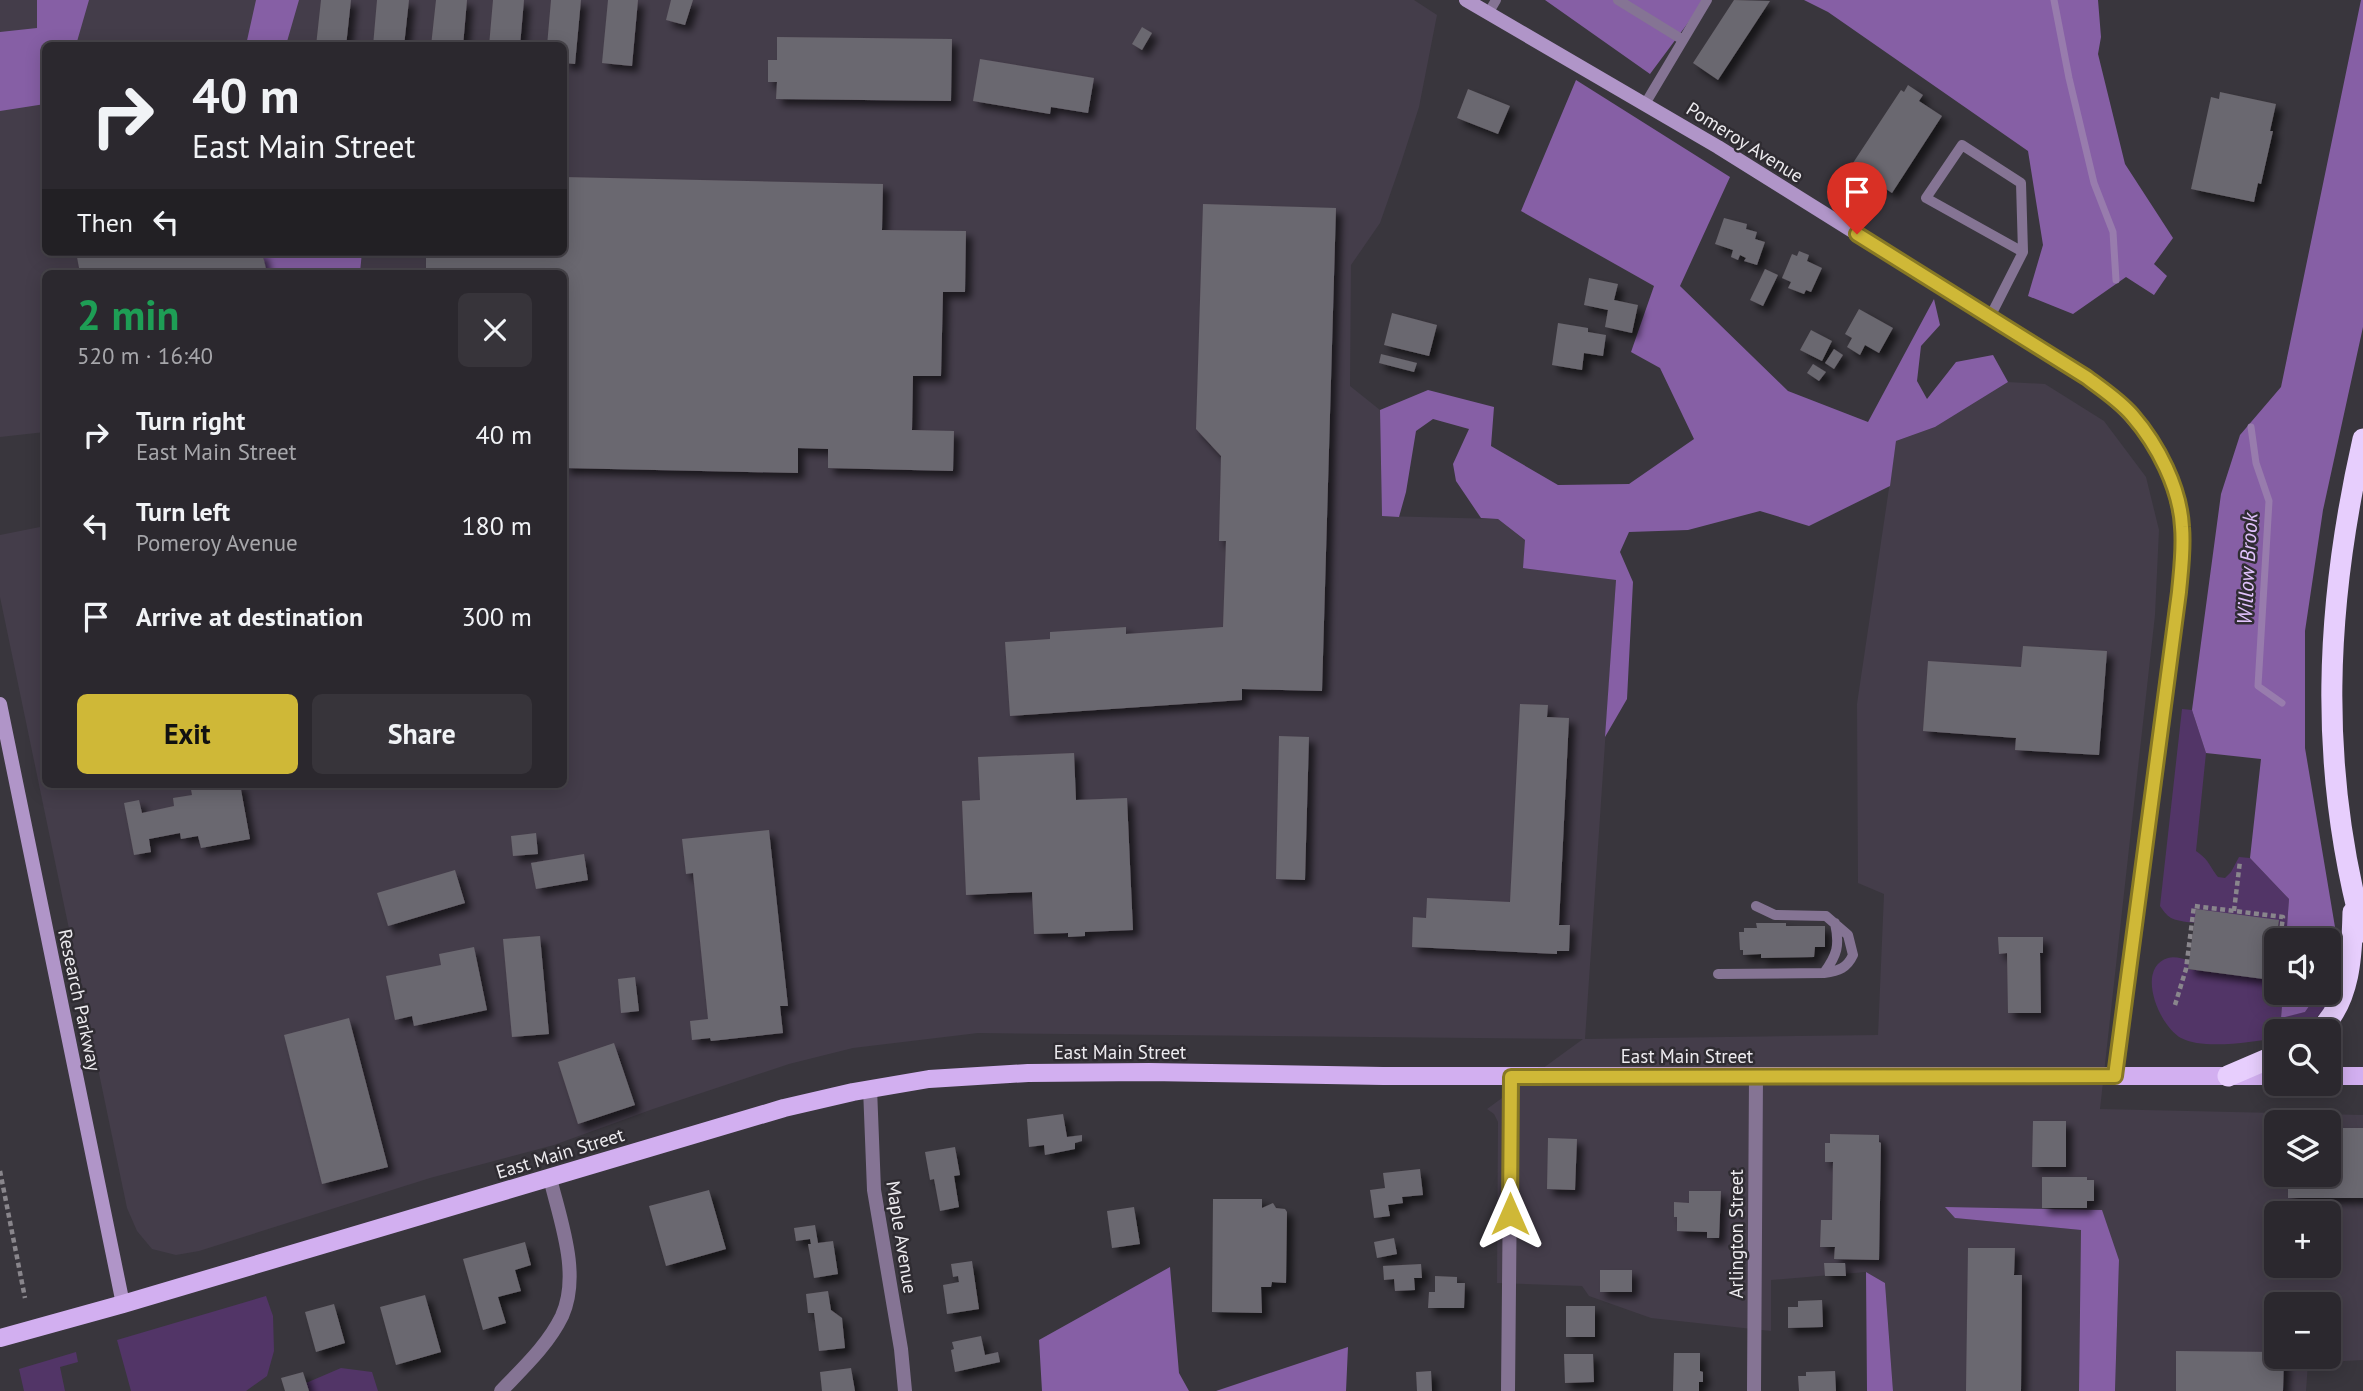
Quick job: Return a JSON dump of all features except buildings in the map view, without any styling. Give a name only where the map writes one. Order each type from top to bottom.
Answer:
[{"type":"highway","points":[[2363,439],[2339,565],[2331,677],[2335,776],[2352,889],[2363,932]]},
{"type":"highway","points":[[2330,1019],[2346,985],[2352,937],[2352,889]]},
{"type":"highway","points":[[2228,1076],[2264,1061]]},
{"type":"main road","name":"Pomeroy Avenue","points":[[1466,0],[1492,6],[1644,104],[1718,147],[2086,377],[2133,416],[2165,467],[2177,495],[2183,552],[2115,1076]]},
{"type":"main road","name":"Research Parkway","points":[[0,704],[123,1304]]},
{"type":"main road","name":"East Main Street","points":[[0,1338],[784,1108],[870,1088],[955,1076],[1073,1072],[1511,1077],[2264,1076]]},
{"type":"main road","points":[[2341,1076],[2363,1076]]},
{"type":"street","points":[[1508,1391],[1511,1077]]},
{"type":"street","name":"Arlington Street","points":[[1754,1391],[1756,1077]]},
{"type":"street","name":"Maple Avenue","points":[[870,1088],[874,1190],[901,1349],[905,1391]]},
{"type":"street","points":[[501,1391],[537,1353],[555,1328],[567,1303],[569,1275],[566,1250],[550,1178]]},
{"type":"lane","points":[[1618,0],[1683,40]]},
{"type":"lane","points":[[1644,104],[1707,0]]},
{"type":"lane","points":[[1990,317],[2023,252],[2021,183],[1962,145],[1926,198],[2023,252]]},
{"type":"lane","points":[[1718,974],[1824,974],[1848,966],[1853,955],[1848,935],[1826,916],[1775,915],[1755,905]]},
{"type":"lane","points":[[1824,974],[1835,959],[1838,946],[1835,923]]},
{"type":"path","points":[[2234,911],[2241,861]]},
{"type":"path","points":[[2175,1005],[2186,969],[2194,905],[2283,917],[2282,928]]},
{"type":"path","points":[[0,1171],[25,1298]]},
{"type":"shaded area","points":[[0,0],[1414,0],[1437,15],[1419,107],[1401,163],[1380,223],[1351,265],[1350,386],[1380,410],[1382,516],[1498,519],[1526,541],[1523,568],[1616,580],[1585,1039],[1878,1035],[1884,894],[1858,883],[1857,704],[1896,441],[1935,427],[2008,382],[2045,384],[2104,421],[2146,477],[2159,530],[2155,615],[2100,1109],[2264,1113],[2264,1187],[2341,1187],[2341,1114],[2363,1115],[2363,1360],[2341,1361],[2341,1292],[2264,1292],[2264,1369],[2308,1369],[2306,1391],[2115,1391],[2119,1261],[2101,1210],[1946,1208],[1956,1218],[2081,1230],[2079,1391],[1893,1391],[1885,1283],[1866,1272],[1771,1280],[1771,1331],[1651,1318],[1589,1296],[1582,1286],[1497,1283],[1498,1122],[1494,1114],[1487,1109],[1583,1039],[978,1033],[853,1048],[789,1064],[554,1145],[430,1178],[199,1251],[176,1255],[152,1249],[137,1231],[127,1208],[0,597],[0,535],[42,527],[42,788],[567,788],[567,270],[360,270],[362,256],[567,256],[567,42],[42,42],[42,256],[263,256],[266,270],[42,270],[42,432],[0,437]]},
{"type":"shaded area","points":[[37,0],[89,0],[77,42],[42,42],[42,104],[0,111],[0,32],[37,28]]},
{"type":"shaded area","points":[[256,0],[299,0],[287,42],[247,42]]},
{"type":"shaded area","points":[[1545,0],[1705,0],[1650,74]]},
{"type":"shaded area","points":[[1804,0],[2098,0],[2101,37],[2098,54],[2125,164],[2173,238],[2154,264],[2167,276],[2154,295],[2126,277],[2073,314],[2028,296],[2043,245],[2028,151],[1828,12]]},
{"type":"shaded area","points":[[2363,0],[2363,327],[2323,510],[2305,631],[2305,748],[2335,928],[2287,928],[2289,899],[2250,858],[2261,759],[2206,753],[2192,710],[2221,494],[2240,435],[2281,387]]},
{"type":"shaded area","points":[[1576,80],[1730,177],[1680,286],[1788,391],[1868,422],[1934,299],[1940,325],[1921,346],[1917,381],[1927,399],[1956,362],[1993,355],[2008,382],[1935,427],[1896,441],[1890,486],[1809,526],[1760,511],[1688,530],[1629,532],[1620,552],[1633,582],[1627,699],[1605,737],[1616,580],[1523,568],[1525,540],[1498,519],[1481,518],[1456,481],[1453,464],[1469,429],[1433,419],[1416,431],[1399,517],[1382,516],[1380,410],[1428,390],[1494,407],[1491,446],[1558,485],[1629,484],[1694,439],[1660,368],[1631,352],[1654,286],[1521,211]]},
{"type":"shaded area","points":[[263,256],[362,256],[360,270],[266,270]]},
{"type":"shaded area","points":[[2182,709],[2192,710],[2206,753],[2196,851],[2218,877],[2225,878],[2239,857],[2250,858],[2289,899],[2287,928],[2278,928],[2279,920],[2224,923],[2181,921],[2171,918],[2160,906]]},
{"type":"shaded area","points":[[2168,958],[2189,960],[2188,969],[2264,979],[2264,1005],[2282,1005],[2281,1017],[2305,1012],[2310,1005],[2328,1005],[2315,1019],[2264,1019],[2264,1040],[2228,1044],[2190,1042],[2173,1032],[2165,1022],[2152,985],[2153,973],[2158,964]]},
{"type":"shaded area","points":[[2282,1005],[2310,1005],[2305,1012],[2281,1018]]},
{"type":"shaded area","points":[[1945,1207],[2102,1210],[2119,1260],[2115,1391],[2079,1391],[2081,1230],[1955,1218]]},
{"type":"shaded area","points":[[1170,1267],[1179,1373],[1189,1391],[1042,1391],[1039,1340]]},
{"type":"shaded area","points":[[1866,1272],[1885,1283],[1893,1391],[1867,1391]]},
{"type":"shaded area","points":[[266,1296],[273,1316],[274,1351],[267,1376],[246,1391],[131,1391],[117,1340]]},
{"type":"shaded area","points":[[1348,1347],[1346,1391],[1216,1391]]},
{"type":"shaded area","points":[[76,1352],[78,1362],[60,1367],[65,1391],[24,1391],[19,1369]]},
{"type":"shaded area","points":[[341,1368],[372,1372],[378,1391],[309,1391],[306,1383]]},
{"type":"waterway","name":"Willow Brook","points":[[2054,0],[2094,183],[2113,232],[2116,280]]},
{"type":"waterway","name":"Willow Brook","points":[[2251,427],[2256,463],[2269,501],[2258,686],[2282,703]]},
{"type":"route","points":[[1510,1214],[1511,1077],[2115,1076],[2179,592],[2183,552],[2177,495],[2151,443],[2133,416],[2112,396],[1857,234]]}]
